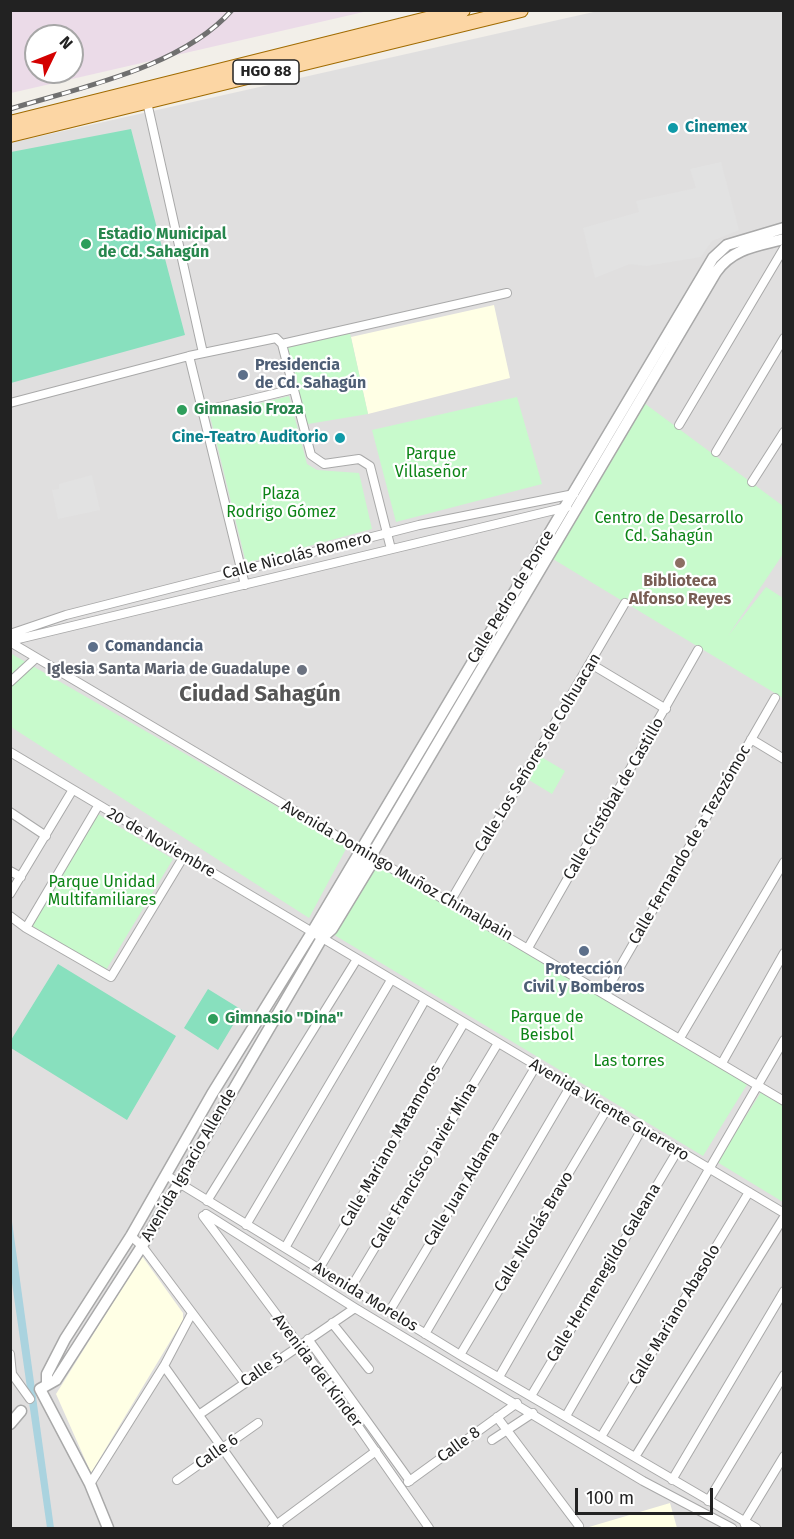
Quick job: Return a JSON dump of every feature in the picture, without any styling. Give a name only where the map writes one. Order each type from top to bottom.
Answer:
[{"type":"main road","name":"HGO 88","points":[[10,135],[120,102],[463,10]]},
{"type":"main road","name":"HGO 88","points":[[10,123],[120,102],[147,102],[201,81],[521,10]]},
{"type":"street","points":[[147,102],[203,353]]},
{"type":"street","points":[[717,262],[727,245],[783,228]]},
{"type":"street","points":[[717,262],[736,251],[783,239]]},
{"type":"street","points":[[679,425],[783,248]]},
{"type":"street","name":"Calle Pedro de Ponce","points":[[317,936],[332,929],[372,863],[371,856],[578,505],[717,262]]},
{"type":"street","name":"Calle Pedro de Ponce","points":[[317,936],[360,850],[563,508],[717,262]]},
{"type":"street","points":[[282,344],[507,293]]},
{"type":"street","points":[[10,403],[189,356],[276,338],[282,344],[310,455],[324,464],[359,459],[367,463],[371,470],[392,549]]},
{"type":"street","points":[[716,452],[783,338]]},
{"type":"street","points":[[189,356],[245,585]]},
{"type":"street","points":[[203,411],[294,389]]},
{"type":"street","points":[[752,482],[783,432]]},
{"type":"street","name":"Calle Nicolás Romero","points":[[10,634],[66,615],[419,525],[586,491]]},
{"type":"street","name":"Calle Nicolás Romero","points":[[10,642],[578,505]]},
{"type":"street","points":[[335,547],[339,562]]},
{"type":"street","name":"Calle Los Señores de Colhuacan","points":[[450,902],[625,603]]},
{"type":"street","points":[[66,615],[69,627]]},
{"type":"street","name":"Avenida Domingo Muñoz Chimalpain","points":[[10,642],[605,993],[783,1101]]},
{"type":"street","name":"Calle Cristóbal de Castillo","points":[[528,948],[666,710],[698,650]]},
{"type":"street","points":[[10,682],[36,658]]},
{"type":"street","points":[[591,664],[666,710]]},
{"type":"street","name":"Calle Fernando de a Tezozómoc","points":[[605,993],[775,698]]},
{"type":"street","points":[[751,739],[783,759]]},
{"type":"street","name":"20 de Noviembre","points":[[10,752],[317,936]]},
{"type":"street","points":[[10,894],[72,791]]},
{"type":"street","points":[[26,928],[98,806]]},
{"type":"street","points":[[10,812],[46,836]]},
{"type":"street","points":[[10,916],[26,928],[111,977],[184,856]]},
{"type":"street","points":[[680,1038],[783,862]]},
{"type":"street","points":[[10,871],[21,877]]},
{"type":"street","name":"Avenida Vicente Guerrero","points":[[317,936],[749,1192],[783,1215]]},
{"type":"street","name":"Avenida Ignacio Allende","points":[[43,1387],[65,1339],[130,1236],[212,1094],[317,936]]},
{"type":"street","name":"Avenida Ignacio Allende","points":[[43,1387],[56,1380],[142,1246],[317,936]]},
{"type":"street","points":[[722,1064],[783,953]]},
{"type":"street","points":[[207,1201],[357,959]]},
{"type":"street","points":[[246,1225],[391,980]]},
{"type":"street","points":[[285,1248],[425,1000]]},
{"type":"street","name":"Calle Mariano Matamoros","points":[[319,1269],[464,1023]]},
{"type":"street","points":[[566,1416],[783,1040]]},
{"type":"street","name":"Calle Francisco Javier Mina","points":[[350,1289],[498,1043]]},
{"type":"street","name":"Calle Juan Aldama","points":[[389,1312],[536,1066]]},
{"type":"street","points":[[425,1334],[570,1087]]},
{"type":"street","name":"Calle Nicolás Bravo","points":[[460,1355],[607,1109]]},
{"type":"street","points":[[499,1377],[642,1129]]},
{"type":"street","name":"Calle Hermenegildo Galeana","points":[[531,1396],[678,1150]]},
{"type":"street","name":"Avenida Morelos","points":[[166,1175],[460,1355],[708,1500],[745,1525],[756,1528]]},
{"type":"street","name":"Calle Mariano Abasolo","points":[[601,1437],[749,1192]]},
{"type":"street","name":"Avenida Morelos","points":[[204,1215],[643,1481],[732,1528]]},
{"type":"street","name":"Avenida del Kinder","points":[[204,1215],[297,1346],[335,1393],[429,1528]]},
{"type":"street","points":[[635,1457],[783,1215]]},
{"type":"street","points":[[130,1236],[142,1246],[244,1382]]},
{"type":"street","points":[[672,1480],[783,1291]]},
{"type":"street","name":"Calle 5","points":[[200,1414],[355,1308]]},
{"type":"street","points":[[90,1484],[164,1366],[192,1313]]},
{"type":"street","points":[[332,1323],[369,1370]]},
{"type":"street","points":[[308,1339],[410,1481]]},
{"type":"street","points":[[10,1353],[12,1374],[30,1399]]},
{"type":"street","points":[[164,1366],[224,1447],[276,1527],[376,1451]]},
{"type":"street","points":[[708,1500],[783,1375]]},
{"type":"street","points":[[10,1424],[43,1387],[90,1484],[108,1528]]},
{"type":"street","name":"Calle 8","points":[[401,1487],[516,1403]]},
{"type":"street","points":[[492,1440],[508,1432],[533,1413]]},
{"type":"street","points":[[497,1417],[579,1526]]},
{"type":"street","name":"Calle 6","points":[[177,1480],[258,1423]]},
{"type":"street","points":[[745,1525],[783,1456]]},
{"type":"shaded area","points":[[11,10],[368,10],[84,76],[84,24],[24,24],[24,84],[50,84],[11,93]]},
{"type":"shaded area","points":[[598,11],[783,11],[783,1528],[11,1528],[10,143]]},
{"type":"shaded area","points":[[721,162],[739,230],[712,241],[701,257],[646,266],[630,264],[595,278],[583,228],[639,212],[636,201],[696,188],[690,169]]},
{"type":"shaded area","points":[[494,305],[510,378],[368,414],[351,337]]},
{"type":"shaded area","points":[[92,475],[100,510],[58,519],[52,490],[59,489],[59,484]]},
{"type":"shaded area","points":[[142,1256],[183,1313],[183,1320],[91,1473],[56,1394]]},
{"type":"shaded area","points":[[670,1503],[677,1528],[589,1527]]},
{"type":"green space","name":"Estadio Municipal de Cd. Sahagún","points":[[131,129],[185,335],[11,383],[11,152]]},
{"type":"green space","points":[[349,329],[368,414],[302,425],[282,344]]},
{"type":"green space","name":"Plaza Rodrigo Gómez","points":[[289,396],[307,464],[317,470],[359,473],[372,529],[246,563],[210,416]]},
{"type":"green space","name":"Parque Villaseñor","points":[[517,397],[542,484],[396,522],[372,430]]},
{"type":"green space","name":"Centro de Desarrollo Cd. Sahagún","points":[[640,400],[783,506],[783,554],[728,636],[766,587],[783,598],[783,698],[548,556]]},
{"type":"green space","points":[[10,653],[347,847],[309,918],[11,727]]},
{"type":"green space","points":[[538,755],[565,771],[552,794],[524,777]]},
{"type":"green space","name":"Parque Unidad Multifamiliares","points":[[98,814],[173,859],[106,970],[31,925]]},
{"type":"green space","name":"Las torres","points":[[376,860],[748,1083],[703,1156],[331,933]]},
{"type":"green space","points":[[58,964],[176,1036],[127,1120],[11,1048],[11,1040]]},
{"type":"green space","name":"Gimnasio \"Dina\"","points":[[208,989],[242,1010],[218,1050],[184,1028]]},
{"type":"green space","points":[[763,1089],[783,1102],[783,1202],[717,1162]]},
{"type":"water","points":[[10,1207],[54,1528],[47,1528],[11,1276]]},
{"type":"railway","points":[[10,109],[99,83],[159,61],[211,30],[232,10]]},
{"type":"place","name":"Cinemex","points":[[673,128]]},
{"type":"place","name":"Estadio Municipal de Cd. Sahagún","points":[[86,244]]},
{"type":"place","name":"Presidencia de Cd. Sahagún","points":[[243,375]]},
{"type":"place","name":"Gimnasio Froza","points":[[182,410]]},
{"type":"place","name":"Cine-Teatro Auditorio","points":[[340,438]]},
{"type":"place","name":"Biblioteca Alfonso Reyes","points":[[680,563]]},
{"type":"place","name":"Comandancia","points":[[93,647]]},
{"type":"place","name":"Iglesia Santa Maria de Guadalupe","points":[[302,670]]},
{"type":"place","name":"Protección Civil y Bomberos","points":[[584,951]]},
{"type":"place","name":"Gimnasio \"Dina\"","points":[[213,1019]]},
{"type":"district","name":"Ciudad Sahagún","points":[[260,695]]},
{"type":"park label","name":"Parque de Beisbol","points":[[547,1027]]}]
